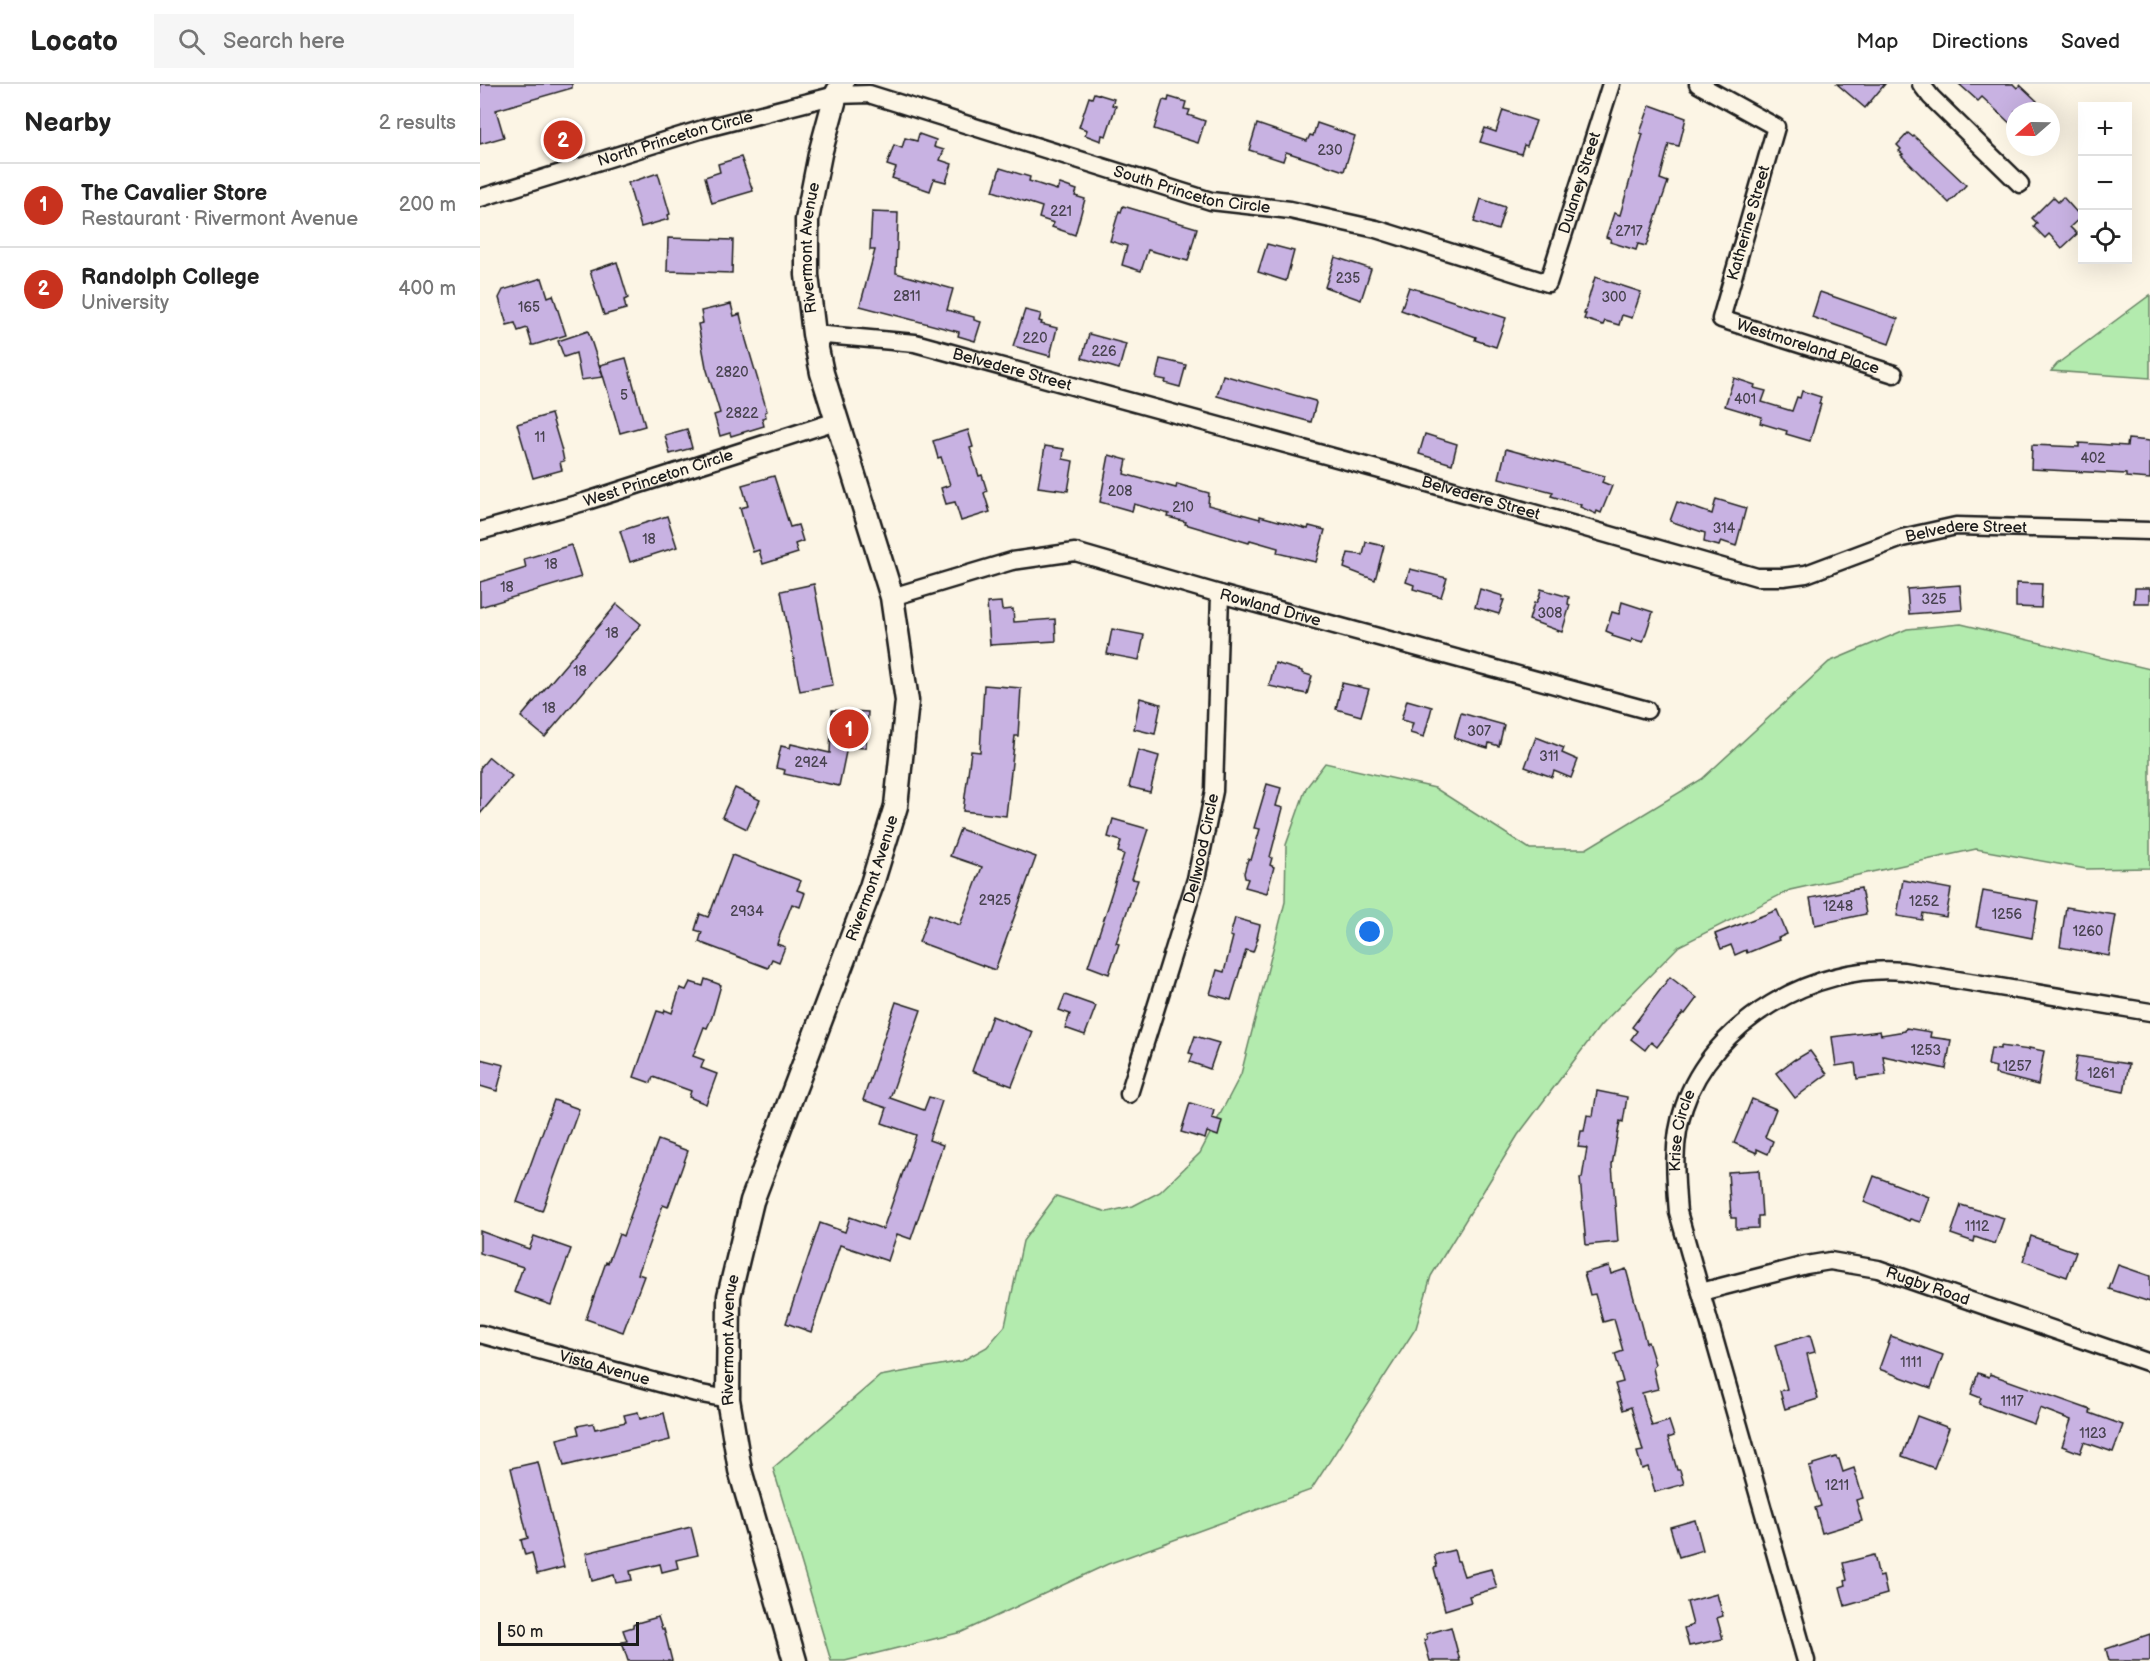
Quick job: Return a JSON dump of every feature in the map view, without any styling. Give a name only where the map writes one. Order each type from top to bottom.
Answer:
[{"type":"main road","name":"Rivermont Avenue","points":[[795,1661],[740,1470],[728,1399],[729,1296],[752,1201],[871,887],[896,806],[907,701],[892,597],[822,373],[814,334],[807,275],[807,220],[820,154],[839,90]]},
{"type":"street","name":"Dulaney Street","points":[[1548,283],[1611,84]]},
{"type":"street","name":"Katherine Street","points":[[1698,84],[1776,127],[1721,319]]},
{"type":"street","points":[[1921,84],[1931,97],[2020,184]]},
{"type":"street","name":"South Princeton Circle","points":[[839,90],[869,94],[1211,201],[1290,210],[1376,230],[1548,283]]},
{"type":"street","name":"North Princeton Circle","points":[[480,198],[703,129],[839,90]]},
{"type":"street","name":"Westmoreland Place","points":[[1721,319],[1894,374]]},
{"type":"street","name":"Belvedere Street","points":[[814,334],[915,343],[1428,483],[1757,577],[1806,574],[1902,538],[1956,526],[2150,531]]},
{"type":"street","name":"West Princeton Circle","points":[[480,531],[584,502],[836,421]]},
{"type":"street","name":"Rowland Drive","points":[[892,597],[1012,561],[1075,552],[1220,594],[1647,710]]},
{"type":"street","name":"Dellwood Circle","points":[[1129,1094],[1196,879],[1214,791],[1220,594]]},
{"type":"street","name":"Krise Circle","points":[[1806,1661],[1678,1212],[1674,1158],[1684,1108],[1698,1074],[1715,1050],[1742,1023],[1788,995],[1805,987],[1844,976],[1887,969],[2150,1012]]},
{"type":"street","name":"Rugby Road","points":[[1701,1292],[1806,1265],[1830,1261],[1844,1262],[1878,1269],[2150,1363]]},
{"type":"street","name":"Vista Avenue","points":[[480,1334],[696,1393],[728,1399]]},
{"type":"green space","points":[[2150,295],[2150,378],[2051,371],[2057,364]]},
{"type":"green space","points":[[1961,624],[2150,669],[2150,868],[2086,869],[1976,849],[1790,890],[1679,946],[1600,1026],[1518,1135],[1431,1276],[1416,1328],[1311,1490],[1108,1564],[962,1632],[845,1661],[831,1661],[773,1468],[880,1376],[962,1361],[987,1347],[1005,1326],[1023,1241],[1056,1196],[1107,1212],[1133,1206],[1160,1192],[1200,1153],[1241,1074],[1285,902],[1286,845],[1306,788],[1325,763],[1435,788],[1530,849],[1586,849],[1702,779],[1829,662],[1907,629]]},
{"type":"building","points":[[480,84],[572,84],[572,88],[496,110],[504,137],[480,144]]},
{"type":"building","points":[[1837,84],[1885,84],[1865,108]]},
{"type":"building","points":[[1959,84],[2013,84],[2017,88],[2020,85],[2037,101],[2006,102],[2006,120],[1982,97],[1978,101]]},
{"type":"building","points":[[1094,93],[1114,99],[1112,105],[1116,106],[1106,136],[1102,135],[1101,141],[1085,135],[1087,130],[1079,127],[1089,97],[1092,98]]},
{"type":"building","points":[[1169,97],[1186,102],[1184,109],[1190,110],[1188,115],[1205,121],[1198,143],[1154,129],[1163,100],[1168,101]]},
{"type":"building","points":[[1650,105],[1686,118],[1679,146],[1669,144],[1660,179],[1668,182],[1646,246],[1638,244],[1636,250],[1610,242],[1611,239],[1606,237],[1614,213],[1620,215],[1643,134],[1640,133]]},
{"type":"building","points":[[1503,110],[1536,121],[1527,146],[1524,145],[1521,154],[1480,142],[1485,128],[1496,132]]},
{"type":"building","points":[[1317,123],[1355,136],[1344,171],[1286,152],[1283,161],[1249,150],[1257,124],[1307,141],[1310,135],[1313,136]]},
{"type":"building","points":[[1908,133],[1966,185],[1949,203],[1901,155],[1903,154],[1899,151],[1901,149],[1897,145]]},
{"type":"building","points":[[919,134],[936,140],[934,147],[944,150],[940,160],[952,164],[946,182],[934,179],[930,191],[892,178],[896,168],[887,165],[894,145],[902,148],[905,138],[917,141]]},
{"type":"building","points":[[741,157],[753,191],[712,203],[705,177],[720,172],[718,164]]},
{"type":"building","points":[[1000,168],[1030,177],[1029,181],[1057,190],[1060,184],[1077,190],[1075,196],[1085,199],[1075,235],[1052,227],[1054,223],[1039,218],[1042,207],[993,191]]},
{"type":"building","points":[[658,173],[670,214],[669,219],[641,227],[628,183]]},
{"type":"building","points":[[2053,197],[2058,202],[2063,197],[2078,214],[2078,220],[2070,227],[2077,234],[2062,248],[2049,234],[2045,238],[2034,227],[2037,223],[2032,218]]},
{"type":"building","points":[[1481,199],[1505,207],[1498,230],[1474,222]]},
{"type":"building","points":[[1123,206],[1197,228],[1188,261],[1148,250],[1141,271],[1122,265],[1127,246],[1110,241],[1119,211],[1121,212]]},
{"type":"building","points":[[872,212],[898,213],[896,273],[953,289],[947,310],[974,317],[974,320],[981,322],[975,341],[958,336],[959,332],[860,306],[875,250],[870,250]]},
{"type":"building","points":[[668,238],[733,240],[732,273],[667,271]]},
{"type":"building","points":[[1267,244],[1294,251],[1286,281],[1258,272]]},
{"type":"building","points":[[1335,257],[1371,269],[1361,300],[1325,287]]},
{"type":"building","points":[[617,262],[628,298],[624,300],[626,309],[604,315],[590,271]]},
{"type":"building","points":[[1595,277],[1641,292],[1632,318],[1622,315],[1619,325],[1605,321],[1603,325],[1584,319]]},
{"type":"building","points":[[542,278],[548,297],[553,295],[566,335],[532,345],[527,328],[518,331],[515,323],[507,325],[499,298],[503,290]]},
{"type":"building","points":[[1409,287],[1506,318],[1496,347],[1475,340],[1476,337],[1401,310]]},
{"type":"building","points":[[1820,292],[1898,319],[1889,344],[1812,317]]},
{"type":"building","points":[[731,304],[734,316],[740,314],[767,411],[765,412],[766,417],[762,418],[764,426],[731,436],[730,433],[720,436],[714,415],[720,413],[706,367],[698,324],[703,323],[701,311]]},
{"type":"building","points":[[1025,310],[1041,314],[1039,321],[1042,322],[1041,324],[1057,328],[1050,356],[1013,346]]},
{"type":"building","points":[[588,331],[603,377],[581,380],[576,353],[564,357],[558,341]]},
{"type":"building","points":[[1089,334],[1126,344],[1119,369],[1082,358]]},
{"type":"building","points":[[626,358],[645,426],[620,433],[600,365]]},
{"type":"building","points":[[1160,359],[1186,365],[1180,387],[1156,378]]},
{"type":"building","points":[[1223,375],[1315,401],[1311,422],[1217,396]]},
{"type":"building","points":[[1734,378],[1766,391],[1762,402],[1792,411],[1802,391],[1821,397],[1810,441],[1760,423],[1762,417],[1725,406]]},
{"type":"building","points":[[551,414],[564,461],[560,462],[562,470],[533,478],[517,424]]},
{"type":"building","points":[[687,429],[692,448],[670,454],[665,435]]},
{"type":"building","points":[[968,430],[973,447],[970,448],[979,476],[982,475],[987,491],[984,493],[990,512],[961,521],[955,502],[946,504],[941,488],[950,485],[933,441]]},
{"type":"building","points":[[1425,434],[1457,444],[1452,464],[1419,454]]},
{"type":"building","points":[[2128,439],[2150,441],[2150,479],[2126,477],[2126,474],[2031,469],[2032,445],[2079,447],[2079,443],[2127,446]]},
{"type":"building","points":[[1045,446],[1064,449],[1063,459],[1073,461],[1068,491],[1038,487]]},
{"type":"building","points":[[1506,449],[1605,476],[1602,482],[1612,486],[1601,513],[1597,511],[1596,514],[1580,507],[1581,505],[1551,496],[1553,492],[1499,478]]},
{"type":"building","points":[[1109,455],[1127,460],[1124,474],[1176,488],[1177,484],[1209,493],[1208,505],[1260,519],[1260,516],[1308,529],[1309,526],[1325,530],[1316,562],[1277,553],[1278,548],[1250,540],[1249,543],[1185,524],[1186,522],[1168,517],[1169,514],[1134,504],[1132,511],[1100,502]]},
{"type":"building","points":[[774,476],[790,527],[798,525],[803,541],[795,544],[798,553],[763,564],[759,550],[753,552],[740,508],[748,506],[742,485]]},
{"type":"building","points":[[1716,499],[1746,508],[1736,546],[1721,541],[1719,546],[1704,542],[1705,533],[1670,521],[1677,502],[1712,514]]},
{"type":"building","points":[[667,516],[677,547],[630,562],[620,531]]},
{"type":"building","points":[[1366,542],[1384,546],[1375,580],[1344,568],[1348,553],[1363,555]]},
{"type":"building","points":[[571,545],[581,577],[480,607],[480,582],[526,568],[524,559]]},
{"type":"building","points":[[1410,569],[1447,578],[1441,597],[1413,589],[1414,585],[1406,582]]},
{"type":"building","points":[[2016,583],[2042,584],[2041,608],[2016,607]]},
{"type":"building","points":[[814,584],[833,685],[800,691],[781,591]]},
{"type":"building","points":[[1960,585],[1962,610],[1909,614],[1907,589]]},
{"type":"building","points":[[2135,588],[2150,588],[2150,603],[2134,603]]},
{"type":"building","points":[[1480,589],[1503,596],[1502,600],[1504,600],[1499,614],[1475,607]]},
{"type":"building","points":[[1541,589],[1569,597],[1568,604],[1570,605],[1562,632],[1529,620]]},
{"type":"building","points":[[1001,602],[1002,610],[1013,609],[1014,622],[1055,619],[1056,641],[990,645],[987,603]]},
{"type":"building","points":[[1622,602],[1653,612],[1643,642],[1632,639],[1631,642],[1612,636],[1613,634],[1606,631],[1612,612],[1619,614]]},
{"type":"building","points":[[617,604],[641,624],[545,737],[521,717]]},
{"type":"building","points":[[1112,629],[1144,635],[1139,660],[1107,654]]},
{"type":"building","points":[[1275,663],[1312,676],[1307,694],[1269,686]]},
{"type":"building","points":[[1342,683],[1369,689],[1361,716],[1336,709]]},
{"type":"building","points":[[984,685],[1021,688],[1018,736],[1015,736],[1006,816],[963,811],[971,751],[980,752]]},
{"type":"building","points":[[1140,698],[1161,704],[1155,734],[1134,729]]},
{"type":"building","points":[[1407,700],[1432,707],[1424,737],[1410,733],[1413,723],[1401,720]]},
{"type":"building","points":[[832,710],[868,712],[866,748],[847,747],[839,786],[784,774],[785,770],[776,768],[781,746],[790,748],[791,744],[830,753]]},
{"type":"building","points":[[1461,713],[1504,725],[1499,746],[1489,743],[1488,748],[1454,738]]},
{"type":"building","points":[[1536,737],[1564,748],[1562,753],[1578,760],[1571,778],[1554,771],[1552,777],[1525,767]]},
{"type":"building","points":[[1138,750],[1159,756],[1150,792],[1129,787]]},
{"type":"building","points":[[489,757],[512,776],[480,814],[480,768]]},
{"type":"building","points":[[1267,784],[1281,788],[1276,806],[1283,808],[1270,857],[1272,858],[1270,865],[1274,867],[1267,893],[1245,887],[1248,879],[1245,878],[1244,873],[1248,859],[1251,860],[1260,829],[1254,828]]},
{"type":"building","points":[[735,788],[760,800],[747,829],[722,817]]},
{"type":"building","points":[[1113,819],[1148,829],[1132,879],[1138,880],[1116,943],[1119,944],[1109,974],[1088,966],[1124,854],[1118,852],[1121,841],[1108,837]]},
{"type":"building","points":[[960,829],[1036,857],[995,970],[919,942],[929,914],[960,925],[982,867],[950,856]]},
{"type":"building","points":[[732,855],[801,881],[797,890],[805,893],[800,907],[792,904],[780,935],[777,944],[785,947],[779,962],[772,959],[768,968],[699,942],[702,932],[695,930],[700,914],[708,917]]},
{"type":"building","points":[[1903,880],[1951,889],[1946,917],[1923,913],[1922,920],[1897,916]]},
{"type":"building","points":[[1861,888],[1866,914],[1815,925],[1810,898]]},
{"type":"building","points":[[1983,891],[2038,901],[2032,938],[1976,927]]},
{"type":"building","points":[[2066,907],[2116,915],[2109,956],[2060,947]]},
{"type":"building","points":[[1777,910],[1787,934],[1778,938],[1779,940],[1747,953],[1746,950],[1735,955],[1731,945],[1721,949],[1715,934]]},
{"type":"building","points":[[1235,918],[1260,925],[1253,952],[1246,950],[1231,1000],[1210,994],[1217,970],[1224,972],[1233,937],[1230,936]]},
{"type":"building","points":[[1670,977],[1697,998],[1657,1047],[1651,1042],[1645,1050],[1631,1039],[1637,1031],[1632,1027]]},
{"type":"building","points":[[705,979],[721,985],[712,1017],[707,1028],[704,1027],[693,1056],[704,1060],[701,1068],[717,1074],[706,1104],[689,1097],[691,1091],[653,1077],[651,1083],[634,1077],[657,1011],[664,1013],[665,1010],[672,1013],[680,988],[686,990],[690,982],[703,986]]},
{"type":"building","points":[[1065,995],[1096,1006],[1085,1035],[1065,1028],[1070,1014],[1059,1010]]},
{"type":"building","points":[[896,1002],[921,1010],[890,1098],[924,1110],[929,1097],[942,1101],[929,1140],[943,1145],[911,1239],[897,1234],[888,1261],[840,1245],[811,1332],[786,1323],[820,1223],[845,1232],[850,1217],[883,1229],[916,1135],[882,1123],[887,1108],[863,1100]]},
{"type":"building","points":[[992,1016],[1033,1032],[1012,1086],[972,1071]]},
{"type":"building","points":[[1906,1028],[1931,1032],[1930,1037],[1951,1040],[1946,1069],[1883,1056],[1886,1075],[1857,1079],[1855,1063],[1836,1066],[1832,1037],[1880,1031],[1881,1035],[1905,1031]]},
{"type":"building","points":[[1195,1036],[1219,1043],[1210,1069],[1190,1062],[1193,1054],[1189,1053]]},
{"type":"building","points":[[2000,1046],[2044,1051],[2038,1085],[1995,1074],[1996,1067],[1988,1065],[1991,1048],[2000,1049]]},
{"type":"building","points":[[1810,1051],[1827,1074],[1795,1098],[1776,1073]]},
{"type":"building","points":[[2077,1056],[2129,1064],[2124,1092],[2073,1082]]},
{"type":"building","points":[[480,1059],[504,1065],[497,1091],[480,1086]]},
{"type":"building","points":[[1597,1091],[1627,1097],[1612,1165],[1618,1242],[1586,1245],[1580,1178],[1582,1178],[1587,1148],[1578,1147],[1587,1115],[1593,1116]]},
{"type":"building","points":[[1752,1099],[1776,1109],[1765,1137],[1773,1141],[1768,1154],[1757,1149],[1757,1153],[1734,1143]]},
{"type":"building","points":[[554,1100],[579,1109],[542,1211],[517,1202]]},
{"type":"building","points":[[1190,1103],[1214,1110],[1212,1118],[1222,1121],[1218,1136],[1207,1132],[1205,1139],[1181,1132]]},
{"type":"building","points":[[658,1140],[688,1151],[668,1207],[663,1205],[638,1274],[644,1276],[623,1332],[586,1319],[606,1262],[608,1263],[619,1234],[623,1236]]},
{"type":"building","points":[[1759,1170],[1762,1216],[1758,1216],[1758,1228],[1736,1229],[1736,1218],[1731,1218],[1728,1172]]},
{"type":"building","points":[[1874,1176],[1929,1197],[1920,1222],[1910,1219],[1909,1221],[1864,1202]]},
{"type":"building","points":[[1961,1205],[2004,1218],[1995,1244],[1975,1237],[1974,1242],[1951,1234]]},
{"type":"building","points":[[480,1231],[529,1249],[534,1236],[571,1249],[551,1305],[514,1292],[523,1267],[480,1253]]},
{"type":"building","points":[[2031,1236],[2076,1252],[2067,1277],[2023,1261]]},
{"type":"building","points":[[2118,1265],[2150,1276],[2150,1302],[2109,1289]]},
{"type":"building","points":[[1609,1266],[1611,1274],[1626,1269],[1646,1343],[1648,1342],[1655,1364],[1653,1368],[1658,1389],[1642,1393],[1652,1426],[1669,1421],[1674,1436],[1668,1438],[1677,1470],[1680,1470],[1684,1484],[1655,1492],[1648,1467],[1642,1469],[1637,1452],[1643,1451],[1631,1407],[1623,1410],[1615,1384],[1623,1382],[1615,1354],[1623,1351],[1614,1319],[1603,1322],[1595,1294],[1590,1295],[1584,1273]]},
{"type":"building","points":[[1810,1335],[1815,1352],[1807,1354],[1818,1399],[1785,1409],[1780,1391],[1787,1389],[1775,1345]]},
{"type":"building","points":[[1891,1336],[1943,1355],[1931,1388],[1879,1369]]},
{"type":"building","points":[[1978,1373],[1989,1377],[1990,1374],[2091,1410],[2090,1413],[2123,1425],[2113,1452],[2084,1442],[2080,1453],[2062,1446],[2071,1420],[2040,1408],[2034,1424],[1979,1404],[1981,1398],[1971,1394]]},
{"type":"building","points":[[638,1412],[640,1419],[664,1413],[670,1440],[564,1466],[557,1439],[579,1434],[577,1426],[593,1423],[595,1429],[626,1422],[624,1415]]},
{"type":"building","points":[[1917,1416],[1949,1428],[1934,1468],[1902,1456]]},
{"type":"building","points":[[1836,1457],[1839,1459],[1843,1472],[1854,1468],[1863,1498],[1856,1500],[1862,1521],[1822,1533],[1815,1508],[1821,1506],[1809,1467]]},
{"type":"building","points":[[538,1462],[564,1567],[537,1574],[532,1553],[525,1555],[521,1540],[528,1538],[511,1468]]},
{"type":"building","points":[[1695,1520],[1703,1550],[1679,1557],[1670,1527]]},
{"type":"building","points":[[691,1527],[698,1555],[676,1560],[678,1568],[662,1572],[660,1564],[630,1571],[632,1580],[616,1583],[614,1575],[592,1581],[586,1553]]},
{"type":"building","points":[[1454,1550],[1464,1576],[1491,1569],[1497,1588],[1469,1596],[1471,1602],[1445,1610],[1434,1568],[1437,1567],[1434,1555]]},
{"type":"building","points":[[1874,1555],[1879,1577],[1883,1576],[1887,1594],[1845,1606],[1840,1587],[1846,1585],[1847,1580],[1843,1563]]},
{"type":"building","points":[[1717,1594],[1723,1616],[1717,1618],[1723,1639],[1689,1646],[1684,1628],[1693,1625],[1687,1602]]},
{"type":"building","points":[[658,1617],[664,1629],[672,1661],[628,1661],[622,1642],[627,1641],[623,1630]]},
{"type":"building","points":[[1451,1627],[1460,1661],[1430,1661],[1424,1640],[1427,1639],[1426,1634]]},
{"type":"building","points":[[2150,1634],[2150,1661],[2109,1661],[2106,1649]]},
{"type":"place","name":"Randolph College","points":[[563,140]]},
{"type":"place","name":"The Cavalier Store","points":[[849,729]]}]
